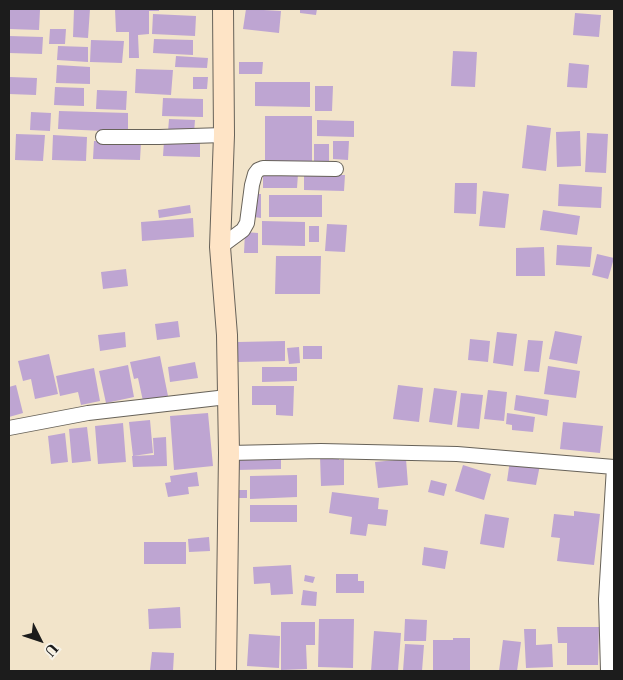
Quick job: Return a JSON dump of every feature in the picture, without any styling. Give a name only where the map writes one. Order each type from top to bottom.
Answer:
[{"type":"street","points":[[223,9],[224,135],[220,247],[227,335],[229,453],[226,671]]},
{"type":"street","points":[[103,137],[224,135]]},
{"type":"street","points":[[220,247],[243,230],[247,223],[252,185],[258,170],[263,168],[336,169]]},
{"type":"street","points":[[9,428],[88,413],[227,397]]},
{"type":"street","points":[[229,453],[321,451],[457,454],[614,467],[606,599],[608,671]]},
{"type":"building","points":[[9,9],[40,10],[39,30],[9,29]]},
{"type":"building","points":[[74,9],[90,9],[88,38],[73,37]]},
{"type":"building","points":[[115,9],[159,9],[159,11],[149,11],[149,34],[138,35],[139,58],[129,58],[129,32],[116,32]]},
{"type":"building","points":[[246,9],[281,11],[279,33],[243,29]]},
{"type":"building","points":[[300,9],[317,9],[316,15],[300,13]]},
{"type":"building","points":[[575,13],[601,15],[599,37],[573,35]]},
{"type":"building","points":[[153,14],[196,16],[195,36],[152,34]]},
{"type":"building","points":[[50,29],[66,29],[65,44],[49,44]]},
{"type":"building","points":[[9,36],[43,37],[42,54],[9,53]]},
{"type":"building","points":[[154,39],[193,40],[193,55],[153,53]]},
{"type":"building","points":[[91,40],[124,41],[122,63],[90,62]]},
{"type":"building","points":[[58,46],[88,47],[88,62],[57,60]]},
{"type":"building","points":[[453,51],[477,52],[475,87],[451,86]]},
{"type":"building","points":[[176,56],[208,58],[207,68],[175,67]]},
{"type":"building","points":[[239,62],[263,62],[262,74],[239,74]]},
{"type":"building","points":[[569,63],[589,65],[587,88],[567,87]]},
{"type":"building","points":[[57,65],[90,67],[90,84],[56,83]]},
{"type":"building","points":[[136,69],[173,70],[171,95],[135,93]]},
{"type":"building","points":[[9,77],[37,78],[36,95],[9,94]]},
{"type":"building","points":[[193,77],[208,77],[207,89],[193,89]]},
{"type":"building","points":[[255,82],[310,82],[310,107],[255,106]]},
{"type":"building","points":[[315,86],[333,86],[332,111],[315,111]]},
{"type":"building","points":[[55,87],[84,88],[84,106],[54,105]]},
{"type":"building","points":[[97,90],[127,91],[126,110],[96,109]]},
{"type":"building","points":[[163,98],[203,99],[203,117],[162,116]]},
{"type":"building","points":[[59,111],[128,113],[128,132],[58,129]]},
{"type":"building","points":[[31,112],[51,113],[50,131],[30,130]]},
{"type":"building","points":[[265,116],[312,116],[312,163],[265,162]]},
{"type":"building","points":[[169,119],[195,120],[194,133],[168,132]]},
{"type":"building","points":[[317,120],[354,121],[354,137],[317,136]]},
{"type":"building","points":[[527,125],[551,128],[546,171],[522,168]]},
{"type":"building","points":[[580,131],[581,166],[557,167],[556,132]]},
{"type":"building","points":[[587,133],[608,134],[606,173],[585,172]]},
{"type":"building","points":[[16,134],[45,135],[43,161],[15,160]]},
{"type":"building","points":[[53,135],[87,137],[86,161],[52,160]]},
{"type":"building","points":[[94,141],[141,142],[140,160],[93,159]]},
{"type":"building","points":[[164,141],[200,142],[200,157],[163,156]]},
{"type":"building","points":[[333,141],[349,141],[348,160],[333,159]]},
{"type":"building","points":[[314,144],[329,144],[329,161],[314,161]]},
{"type":"building","points":[[263,174],[298,174],[297,188],[263,188]]},
{"type":"building","points":[[304,175],[345,175],[344,191],[304,190]]},
{"type":"building","points":[[455,183],[477,183],[476,214],[454,213]]},
{"type":"building","points":[[559,184],[602,187],[601,208],[558,206]]},
{"type":"building","points":[[483,191],[509,194],[505,228],[479,226]]},
{"type":"building","points":[[254,194],[261,194],[261,218],[254,217]]},
{"type":"building","points":[[269,195],[322,195],[322,217],[269,217]]},
{"type":"building","points":[[190,205],[191,213],[159,218],[158,210]]},
{"type":"building","points":[[543,210],[580,216],[577,235],[540,230]]},
{"type":"building","points":[[193,218],[194,237],[142,241],[141,222]]},
{"type":"building","points":[[262,221],[305,222],[305,246],[262,245]]},
{"type":"building","points":[[327,224],[347,225],[345,252],[325,251]]},
{"type":"building","points":[[309,226],[319,226],[319,242],[309,242]]},
{"type":"building","points":[[245,232],[258,233],[258,253],[244,253]]},
{"type":"building","points":[[557,245],[592,247],[590,267],[556,265]]},
{"type":"building","points":[[544,247],[545,276],[516,276],[516,248]]},
{"type":"building","points":[[597,254],[614,258],[608,279],[592,275]]},
{"type":"building","points":[[276,256],[321,256],[320,294],[275,294]]},
{"type":"building","points":[[126,269],[128,286],[103,289],[101,272]]},
{"type":"building","points":[[178,321],[180,337],[157,340],[155,324]]},
{"type":"building","points":[[555,331],[582,336],[577,364],[549,359]]},
{"type":"building","points":[[125,332],[126,347],[100,351],[98,335]]},
{"type":"building","points":[[497,332],[517,334],[513,366],[493,363]]},
{"type":"building","points":[[470,339],[490,341],[488,362],[468,360]]},
{"type":"building","points":[[528,340],[543,341],[539,372],[524,371]]},
{"type":"building","points":[[285,341],[285,361],[238,362],[238,342]]},
{"type":"building","points":[[303,346],[322,346],[322,359],[303,359]]},
{"type":"building","points":[[299,347],[300,363],[289,364],[287,348]]},
{"type":"building","points":[[49,354],[58,394],[35,399],[31,379],[23,381],[18,361]]},
{"type":"building","points":[[160,356],[168,396],[143,401],[138,378],[134,379],[130,362]]},
{"type":"building","points":[[195,362],[198,378],[170,382],[168,367]]},
{"type":"building","points":[[128,365],[134,397],[106,403],[99,371]]},
{"type":"building","points":[[548,366],[580,371],[576,398],[544,394]]},
{"type":"building","points":[[262,367],[297,367],[297,381],[262,382]]},
{"type":"building","points":[[94,368],[100,401],[81,405],[78,392],[60,396],[56,376]]},
{"type":"building","points":[[16,385],[23,413],[9,417],[9,387]]},
{"type":"building","points":[[398,385],[423,388],[419,422],[393,419]]},
{"type":"building","points":[[252,386],[294,386],[293,416],[276,415],[276,405],[252,405]]},
{"type":"building","points":[[434,388],[457,391],[452,425],[429,422]]},
{"type":"building","points":[[488,390],[507,392],[504,421],[484,419]]},
{"type":"building","points":[[461,393],[483,395],[479,429],[457,427]]},
{"type":"building","points":[[516,395],[549,400],[547,416],[514,410]]},
{"type":"building","points":[[208,413],[213,466],[174,470],[170,416]]},
{"type":"building","points":[[507,413],[535,417],[533,432],[512,430],[512,425],[506,424]]},
{"type":"building","points":[[150,420],[153,453],[133,456],[129,422]]},
{"type":"building","points":[[563,422],[603,426],[600,453],[560,449]]},
{"type":"building","points":[[123,423],[126,462],[98,464],[95,426]]},
{"type":"building","points":[[87,427],[91,461],[72,463],[69,429]]},
{"type":"building","points":[[65,433],[68,462],[51,464],[48,436]]},
{"type":"building","points":[[166,437],[167,466],[133,467],[132,456],[154,455],[153,438]]},
{"type":"building","points":[[281,454],[281,469],[236,470],[236,455]]},
{"type":"building","points":[[339,455],[339,460],[344,459],[344,485],[321,486],[320,456]]},
{"type":"building","points":[[406,459],[408,485],[378,488],[375,462]]},
{"type":"building","points":[[510,460],[540,465],[536,485],[507,481]]},
{"type":"building","points":[[463,465],[491,474],[484,500],[455,491]]},
{"type":"building","points":[[197,472],[199,486],[188,487],[189,494],[168,497],[165,483],[171,482],[170,476]]},
{"type":"building","points":[[297,475],[297,497],[250,499],[250,476]]},
{"type":"building","points":[[431,480],[447,484],[444,496],[428,492]]},
{"type":"building","points":[[234,490],[247,490],[247,498],[234,498]]},
{"type":"building","points":[[332,492],[379,498],[378,509],[388,510],[386,526],[368,524],[366,536],[350,534],[352,517],[329,513]]},
{"type":"building","points":[[250,505],[297,505],[297,522],[250,522]]},
{"type":"building","points":[[574,511],[600,514],[594,565],[557,561],[560,538],[551,537],[554,514],[574,516]]},
{"type":"building","points":[[485,514],[509,518],[504,548],[480,544]]},
{"type":"building","points":[[209,537],[210,551],[189,552],[188,539]]},
{"type":"building","points":[[144,542],[186,542],[186,564],[144,564]]},
{"type":"building","points":[[424,547],[448,551],[445,569],[422,565]]},
{"type":"building","points":[[291,565],[293,594],[271,595],[270,583],[254,584],[253,567]]},
{"type":"building","points":[[336,574],[358,574],[358,581],[364,581],[364,593],[336,593]]},
{"type":"building","points":[[305,575],[315,577],[313,583],[304,581]]},
{"type":"building","points":[[303,590],[317,592],[316,606],[301,605]]},
{"type":"building","points":[[180,607],[181,628],[149,629],[148,609]]},
{"type":"building","points":[[319,619],[354,619],[353,668],[318,667]]},
{"type":"building","points":[[405,619],[427,620],[426,641],[404,641]]},
{"type":"building","points":[[281,622],[315,622],[315,645],[306,645],[307,669],[281,670]]},
{"type":"building","points":[[557,627],[599,627],[598,665],[567,665],[567,643],[558,643]]},
{"type":"building","points":[[524,629],[536,629],[536,645],[552,644],[553,667],[526,668]]},
{"type":"building","points":[[374,631],[401,633],[398,671],[371,671]]},
{"type":"building","points":[[249,634],[280,636],[279,668],[247,666]]},
{"type":"building","points":[[453,638],[470,638],[470,671],[433,671],[433,640],[453,640]]},
{"type":"building","points":[[503,640],[521,642],[517,671],[499,671]]},
{"type":"building","points":[[405,644],[424,645],[422,671],[403,671]]},
{"type":"building","points":[[152,652],[174,653],[173,671],[150,670]]}]
